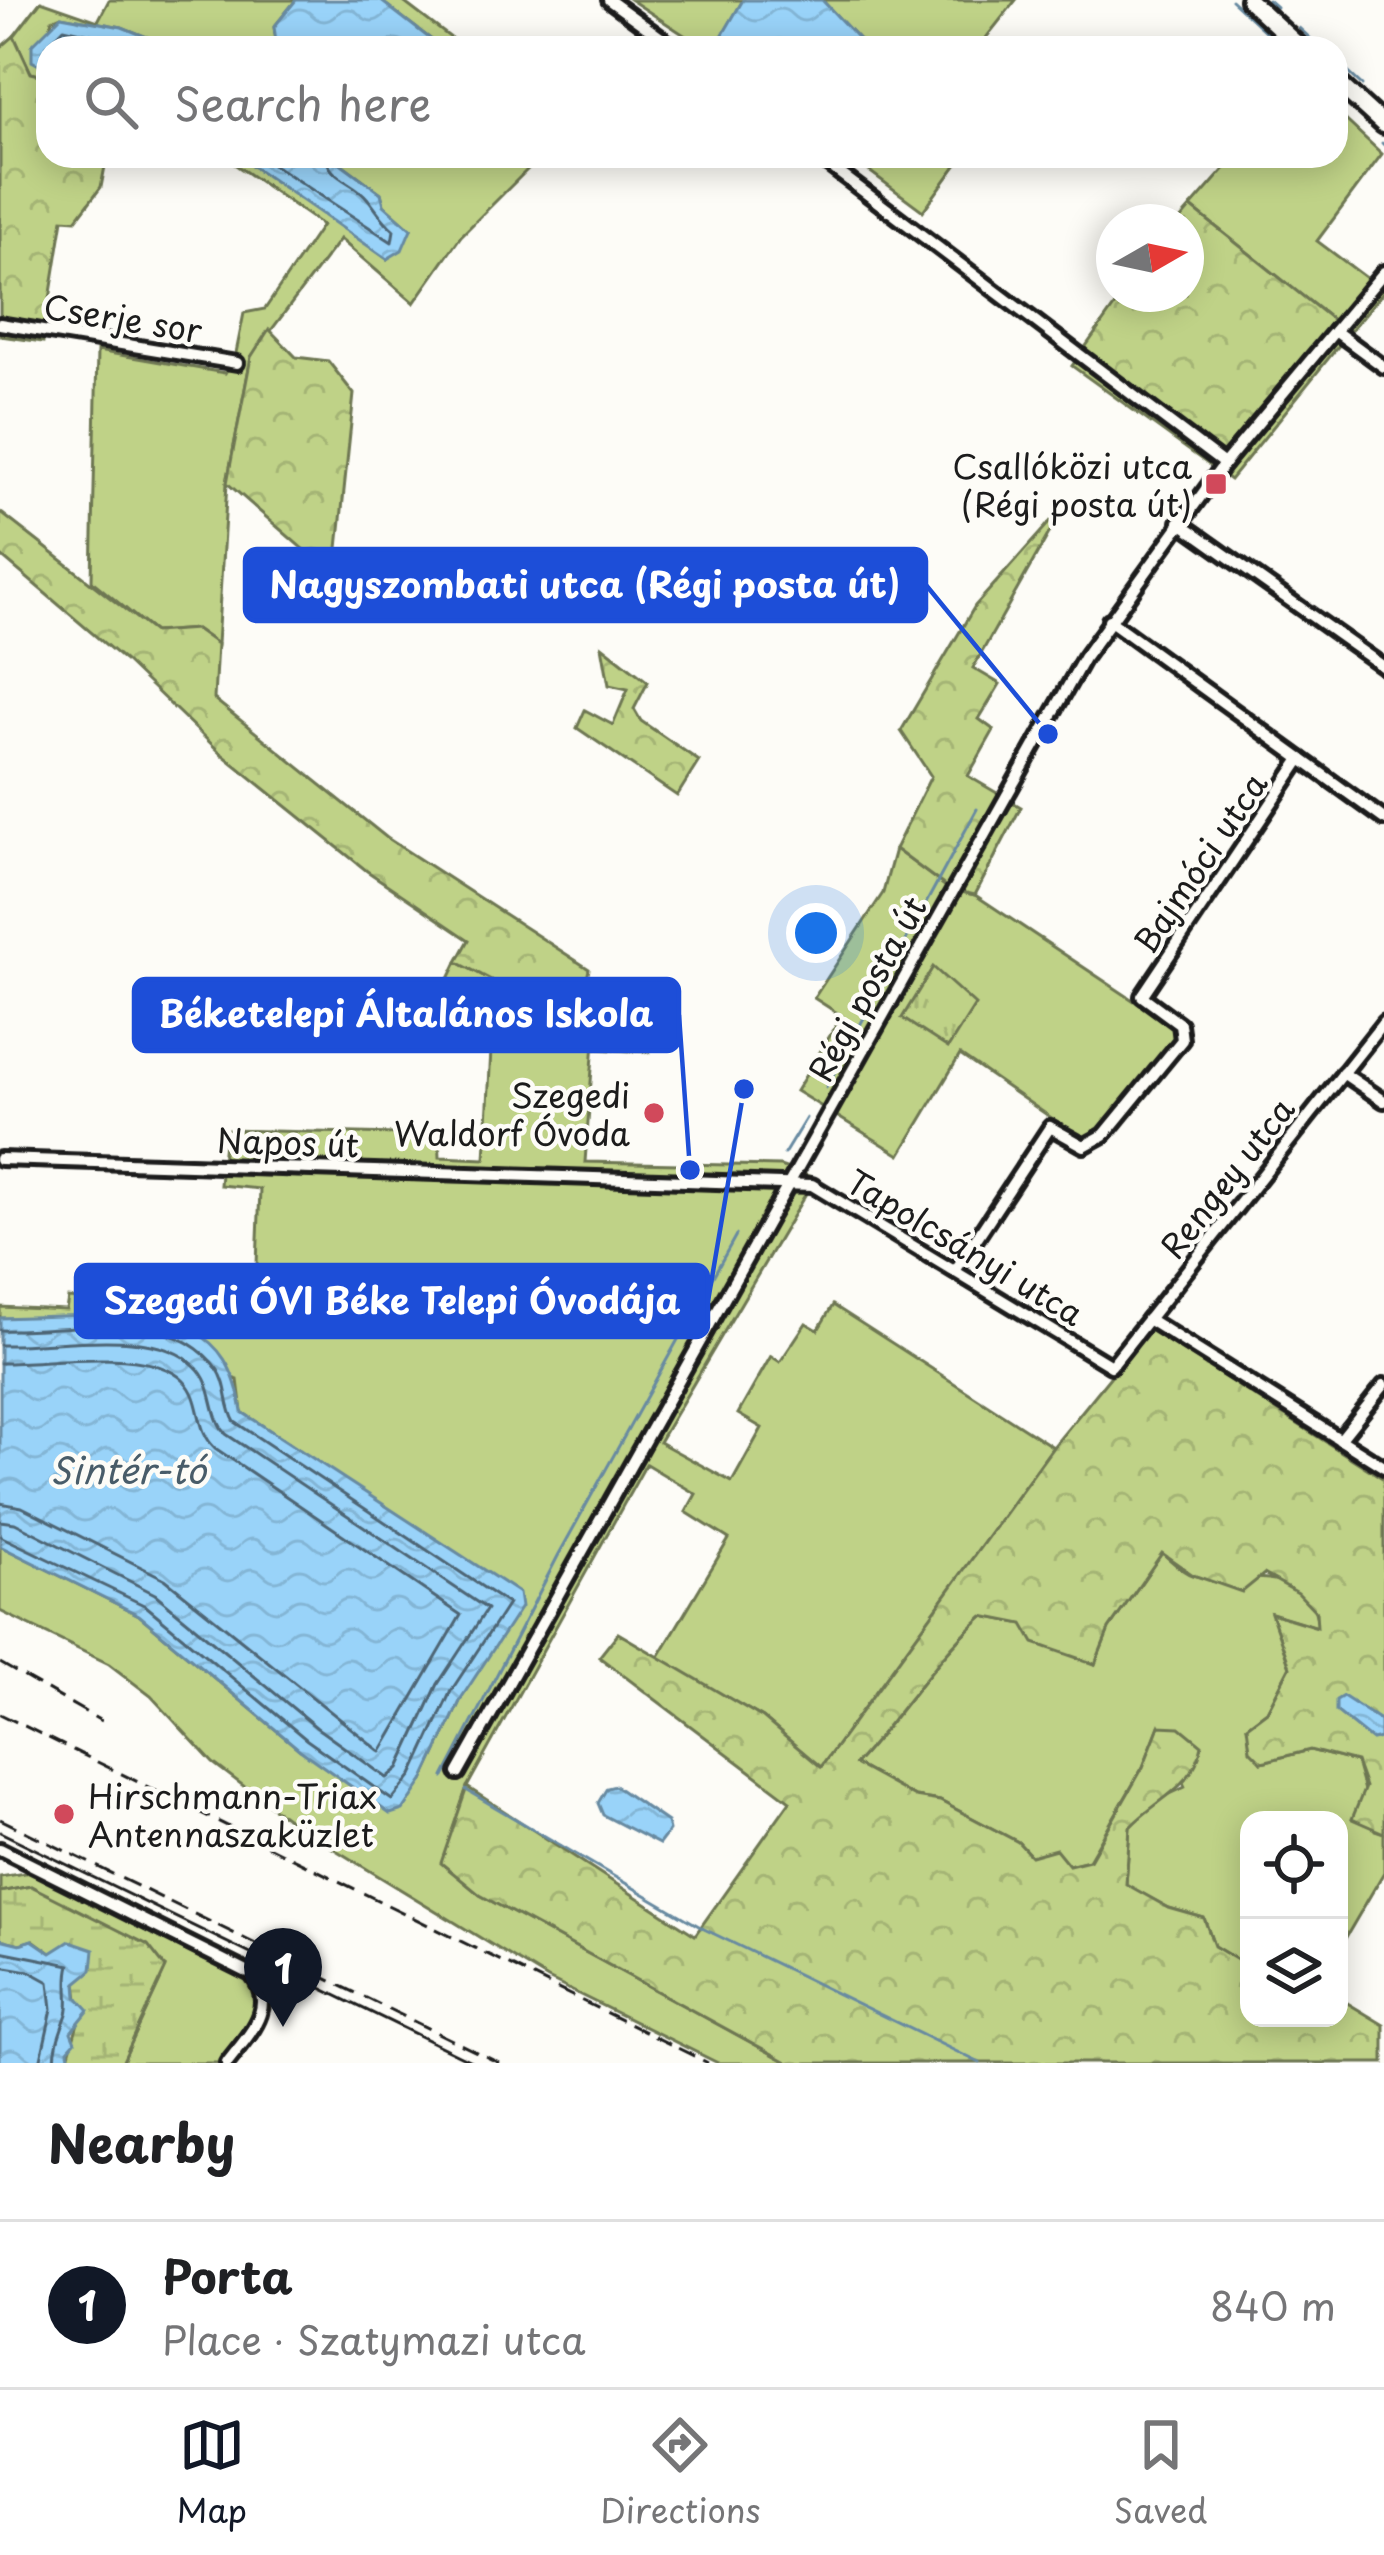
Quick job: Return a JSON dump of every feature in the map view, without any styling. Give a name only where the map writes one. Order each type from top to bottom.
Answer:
[{"type":"street","points":[[609,0],[658,36]]},
{"type":"street","points":[[1249,0],[1288,36]]},
{"type":"street","points":[[1348,92],[1384,125]]},
{"type":"street","points":[[833,168],[1224,464]]},
{"type":"street","name":"Régi posta út","points":[[458,1773],[1108,620],[1224,464],[1384,272]]},
{"type":"street","name":"Cserje sor","points":[[0,324],[237,363]]},
{"type":"street","points":[[1335,332],[1384,367]]},
{"type":"street","points":[[1179,522],[1384,667]]},
{"type":"street","points":[[1108,620],[1384,819]]},
{"type":"street","name":"Bajmóci utca","points":[[955,1271],[1050,1126],[1084,1146],[1105,1135],[1182,1040],[1180,1024],[1142,996],[1301,759]]},
{"type":"street","name":"Rengey utca","points":[[1111,1366],[1384,1022]]},
{"type":"street","points":[[1343,1073],[1384,1101]]},
{"type":"street","name":"Napos út","points":[[0,1159],[789,1182]]},
{"type":"street","name":"Tapolcsányi utca","points":[[789,1182],[812,1186],[1111,1366]]},
{"type":"street","points":[[1148,1318],[1384,1467]]},
{"type":"street","points":[[1340,1440],[1384,1384]]},
{"type":"street","points":[[0,1849],[243,1969],[261,1988],[263,2011],[227,2063]]},
{"type":"green space","points":[[109,0],[296,0],[274,27],[275,36],[144,36],[61,16],[52,20],[48,36],[36,36],[36,74],[31,73],[14,36],[41,1],[98,21]]},
{"type":"green space","points":[[380,0],[401,0],[448,36],[426,36]]},
{"type":"green space","points":[[631,0],[743,0],[723,36],[686,36]]},
{"type":"green space","points":[[822,0],[1016,0],[988,36],[856,36]]},
{"type":"green space","points":[[14,36],[31,73],[36,74],[36,168],[105,168],[101,187],[76,220],[63,219],[43,342],[0,336],[0,48]]},
{"type":"green space","points":[[1348,122],[1382,154],[1317,241],[1384,291],[1349,333],[1204,217],[1204,204],[1194,204],[1225,168],[1348,168]]},
{"type":"green space","points":[[240,168],[261,168],[284,182],[387,259],[411,229],[384,205],[381,193],[347,168],[529,168],[461,236],[414,303],[340,239],[251,357],[227,483],[217,644],[196,629],[154,632],[92,581],[97,351],[225,373],[236,353],[244,313],[265,309],[322,225]]},
{"type":"green space","points":[[865,168],[954,168],[923,211]]},
{"type":"green space","points":[[1204,217],[1349,333],[1230,480],[1072,366],[1110,312],[1204,312]]},
{"type":"green space","points":[[269,329],[296,357],[328,361],[354,394],[335,577],[227,483],[251,357]]},
{"type":"green space","points":[[1065,505],[973,668],[1000,684],[979,719],[994,730],[968,776],[1021,807],[975,895],[949,889],[895,849],[931,776],[901,731],[975,606]]},
{"type":"green space","points":[[0,512],[154,632],[196,629],[217,644],[214,699],[387,838],[589,969],[587,979],[599,986],[596,1015],[497,983],[457,962],[469,940],[367,871],[223,755],[124,660],[0,555]]},
{"type":"green space","points":[[602,646],[648,682],[634,709],[641,721],[699,761],[677,796],[577,728],[585,710],[613,725],[628,689],[609,685]]},
{"type":"green space","points":[[895,849],[949,889],[975,895],[1181,1032],[1104,1132],[1085,1141],[960,1055],[900,1155],[796,1091],[842,1016],[814,998],[883,893]]},
{"type":"green space","points":[[457,962],[497,983],[596,1015],[585,1162],[780,1166],[815,1178],[659,1442],[732,1482],[762,1428],[738,1414],[771,1356],[780,1362],[806,1323],[818,1330],[833,1305],[1053,1447],[821,1768],[763,1718],[658,1658],[729,1539],[686,1512],[696,1494],[646,1464],[467,1787],[442,1863],[480,1895],[789,2063],[718,2063],[548,1979],[298,1827],[213,1763],[151,1696],[109,1664],[0,1611],[0,1546],[139,1615],[300,1750],[423,1781],[462,1697],[412,1525],[242,1412],[238,1380],[42,1319],[0,1318],[0,1307],[66,1310],[68,1298],[255,1314],[260,1189],[220,1185],[225,1130],[439,1135],[440,1157],[485,1159],[491,1050],[442,1048],[444,989]]},
{"type":"green space","points":[[933,967],[975,1005],[948,1048],[902,1018]]},
{"type":"green space","points":[[598,1022],[650,1026],[649,1052],[596,1049]]},
{"type":"green space","points":[[1149,1329],[1384,1479],[1384,1833],[1352,1819],[1365,1787],[1356,1762],[1310,1750],[1262,1762],[1250,1750],[1247,1726],[1267,1711],[1290,1667],[1271,1613],[1317,1627],[1316,1612],[1298,1593],[1264,1574],[1242,1592],[1193,1575],[1162,1553],[1109,1629],[1095,1664],[1034,1643],[1023,1624],[983,1616],[855,1764],[915,1797],[940,1801],[1018,1842],[1031,1856],[1056,1849],[1069,1865],[1090,1860],[1143,1767],[1159,1726],[1180,1727],[1202,1745],[1198,1760],[1183,1782],[1130,1827],[1126,1884],[1169,1908],[1204,1918],[1214,1946],[1240,1962],[1240,2027],[1348,2027],[1348,2003],[1384,2025],[1384,2063],[789,2063],[480,1895],[441,1863],[467,1787],[695,1935],[790,1801],[599,1657],[618,1633],[763,1718],[821,1767],[1053,1447]]},
{"type":"green space","points":[[1162,1553],[1192,1575],[1285,1583],[1301,1591],[1312,1605],[1318,1627],[1272,1613],[1290,1666],[1267,1711],[1247,1726],[1262,1762],[1310,1750],[1356,1762],[1375,1830],[1384,1833],[1384,1872],[1348,1934],[1348,1811],[1240,1811],[1240,1962],[1214,1946],[1204,1918],[1169,1908],[1126,1885],[1130,1827],[1155,1801],[1185,1787],[1159,1726],[1143,1767],[1089,1860],[1068,1865],[1031,1856],[1018,1842],[940,1801],[915,1797],[855,1764],[983,1616],[1024,1624],[1095,1664],[1109,1629]]},
{"type":"green space","points":[[31,1872],[243,1969],[265,2003],[227,2063],[122,2063],[166,1967],[31,1886],[0,1892],[0,1877]]},
{"type":"green space","points":[[31,1886],[148,1945],[166,1968],[122,2063],[67,2061],[80,2016],[76,1983],[82,1974],[62,1950],[51,1953],[33,1940],[20,1944],[0,1939],[0,1892]]},
{"type":"water","points":[[296,0],[380,0],[426,36],[275,36],[274,27]]},
{"type":"water","points":[[743,0],[822,0],[856,36],[722,36]]},
{"type":"water","points":[[61,16],[144,36],[41,36]]},
{"type":"water","points":[[255,168],[347,168],[381,193],[384,205],[411,229],[402,250],[387,259]]},
{"type":"water","name":"Sintér-tó","points":[[91,1315],[170,1323],[209,1341],[235,1381],[242,1412],[519,1593],[521,1607],[462,1697],[423,1781],[403,1810],[390,1814],[300,1750],[139,1615],[0,1546],[0,1318]]},
{"type":"water","points":[[1343,1696],[1380,1720],[1380,1738],[1372,1740],[1336,1711],[1336,1700]]},
{"type":"water","points":[[615,1786],[667,1822],[669,1831],[659,1844],[603,1815],[598,1803],[607,1788]]},
{"type":"water","points":[[0,1939],[20,1944],[32,1940],[51,1953],[70,1941],[94,1949],[92,1970],[76,1983],[77,1997],[89,2010],[71,2032],[75,2042],[68,2050],[70,2063],[0,2063]]},
{"type":"waterway","points":[[1231,0],[1270,36]]},
{"type":"waterway","points":[[1268,0],[1276,7]]},
{"type":"waterway","points":[[1299,28],[1308,36]]},
{"type":"waterway","points":[[1348,72],[1362,85]]},
{"type":"waterway","points":[[826,1088],[977,809]]},
{"type":"waterway","points":[[784,1154],[806,1118]]},
{"type":"waterway","points":[[444,1777],[559,1554],[736,1235]]},
{"type":"waterway","points":[[466,1790],[704,1929],[980,2063]]},
{"type":"tram line","points":[[0,1832],[475,2063]]},
{"type":"railway","points":[[0,1663],[101,1721]]},
{"type":"railway","points":[[0,1714],[708,2063]]},
{"type":"railway","points":[[0,1819],[499,2063]]},
{"type":"place","name":"Csallóközi utca (Régi posta út)","points":[[1216,484]]},
{"type":"place","name":"Nagyszombati utca (Régi posta út)","points":[[1048,734]]},
{"type":"place","name":"Szegedi ÓVI Béke Telepi Óvodája","points":[[744,1089]]},
{"type":"place","name":"Szegedi Waldorf Óvoda","points":[[654,1113]]},
{"type":"place","name":"Béketelepi Általános Iskola","points":[[690,1170]]},
{"type":"place","name":"Hirschmann-Triax Antennaszaküzlet","points":[[64,1814]]},
{"type":"place","name":"Porta","points":[[283,2027]]}]
